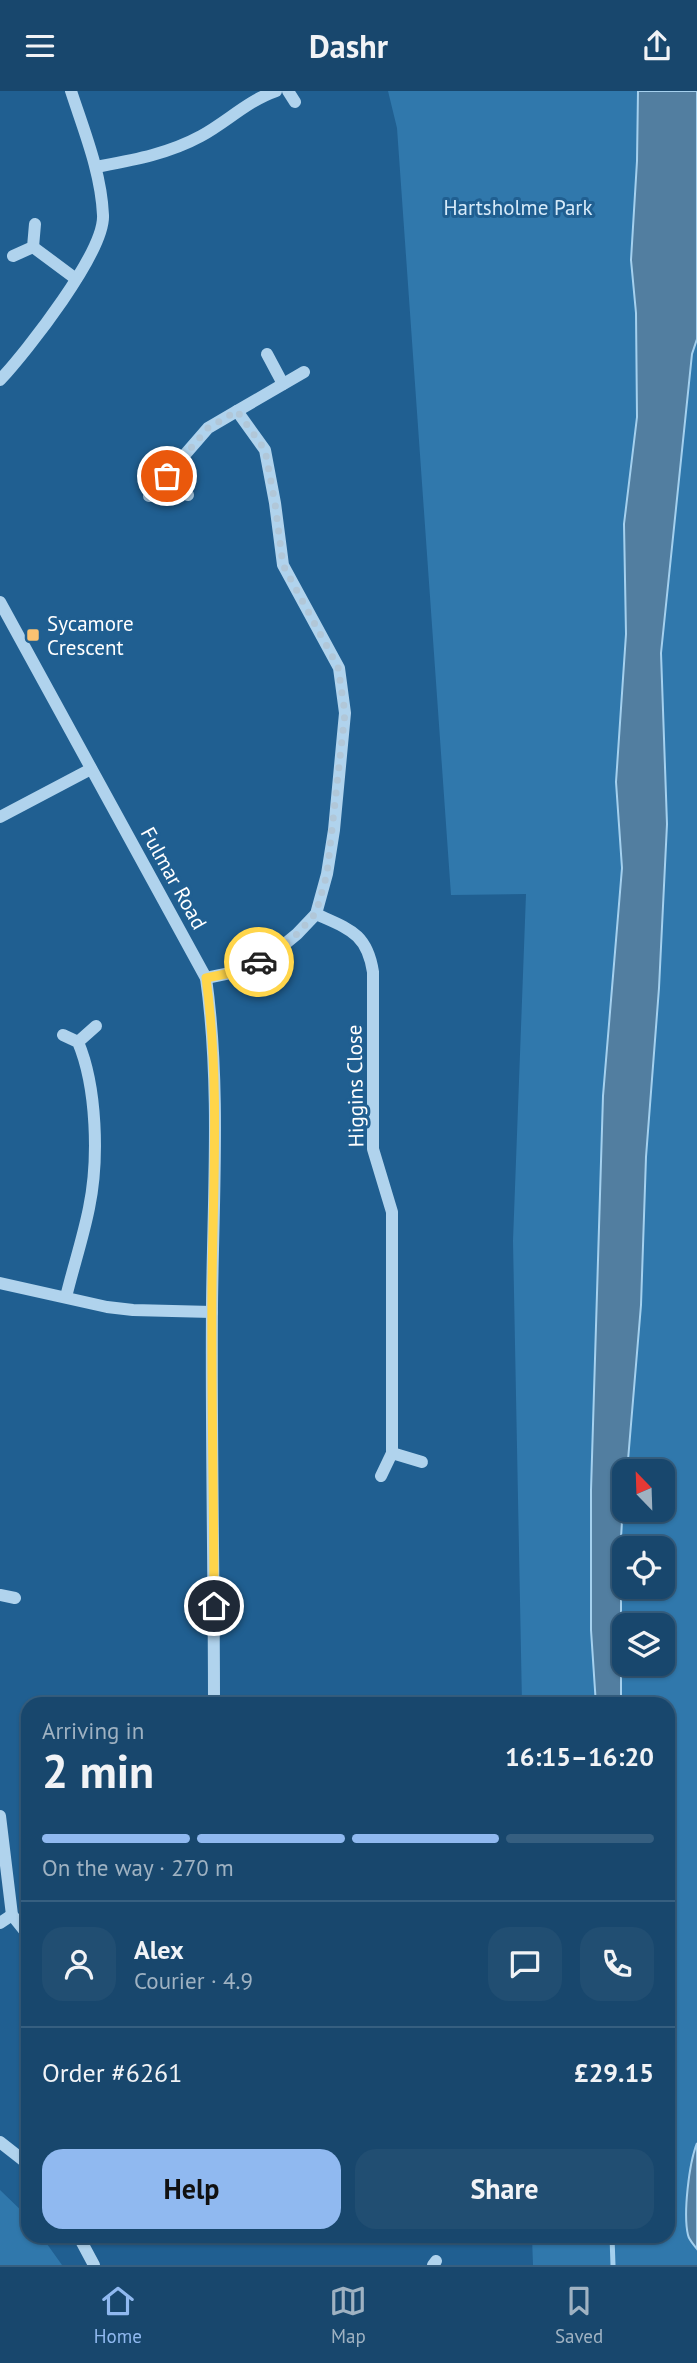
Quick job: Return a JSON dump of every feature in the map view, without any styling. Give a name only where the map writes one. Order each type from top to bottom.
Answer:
[{"type":"street","points":[[0,380],[21,358],[76,279],[102,232],[104,216],[96,167],[71,91]]},
{"type":"street","points":[[96,167],[150,157],[178,147],[204,135],[249,103],[276,91]]},
{"type":"street","points":[[33,247],[35,224]]},
{"type":"street","points":[[33,247],[76,279]]},
{"type":"street","points":[[13,256],[33,247]]},
{"type":"street","points":[[267,354],[283,384]]},
{"type":"street","points":[[149,496],[208,428],[304,372]]},
{"type":"street","points":[[206,978],[240,971],[269,957],[297,934],[316,913],[327,874],[334,830],[345,713],[338,667],[283,565],[265,450],[237,411]]},
{"type":"street","points":[[167,476],[188,495]]},
{"type":"street","name":"Fulmar Road","points":[[0,602],[206,978],[214,1069],[214,1697]]},
{"type":"street","points":[[1,813],[91,769]]},
{"type":"street","name":"Higgins Close","points":[[316,913],[361,939],[370,953],[373,972],[373,1149],[392,1212],[391,1453],[381,1476]]},
{"type":"street","points":[[78,1042],[96,1026]]},
{"type":"street","points":[[63,1035],[78,1042],[87,1063],[91,1086],[93,1164],[89,1206],[66,1297]]},
{"type":"street","points":[[0,1283],[133,1311],[212,1312]]},
{"type":"street","points":[[391,1453],[422,1462]]},
{"type":"street","points":[[0,1595],[15,1598]]},
{"type":"street","points":[[0,1817],[12,1915],[21,1926]]},
{"type":"street","points":[[0,1923],[12,1915]]},
{"type":"street","points":[[0,2142],[21,2158]]},
{"type":"street","points":[[82,2243],[94,2265]]},
{"type":"green space","name":"Hartsholme Park","points":[[388,91],[638,91],[631,260],[636,313],[637,417],[624,524],[626,634],[616,782],[622,868],[603,1096],[591,1490],[591,1630],[596,1697],[522,1697],[513,1241],[526,894],[451,895],[397,128]]},
{"type":"green space","points":[[697,339],[697,2265],[533,2265],[532,2243],[675,2243],[675,1697],[621,1697],[621,1676],[675,1676],[675,1613],[621,1613],[621,1599],[675,1599],[675,1536],[621,1536],[622,1523],[676,1523],[676,1459],[628,1459],[641,1305],[646,1157],[659,988],[667,824],[661,653],[692,354]]},
{"type":"green space","points":[[0,2190],[21,2210],[21,2243],[46,2243],[62,2265],[0,2265]]},
{"type":"shaded area","points":[[638,91],[697,91],[697,339],[692,354],[661,653],[667,824],[659,988],[646,1157],[641,1305],[628,1459],[612,1459],[612,1523],[622,1523],[621,1536],[612,1536],[612,1599],[621,1599],[621,1613],[612,1613],[612,1676],[621,1676],[621,1697],[595,1697],[591,1630],[591,1490],[603,1096],[622,868],[616,782],[626,634],[624,524],[637,417],[636,313],[631,260]]},
{"type":"shaded area","points":[[697,2143],[697,2249],[689,2237],[686,2215],[689,2175]]},
{"type":"waterway","points":[[612,2243],[613,2265]]},
{"type":"way so far","points":[[167,476],[208,428],[237,411],[265,450],[283,565],[338,667],[343,688],[345,713],[334,830],[327,874],[316,913],[297,934],[259,962]]},
{"type":"place","name":"Sycamore Crescent","points":[[33,635]]},
{"type":"route","points":[[214,1606],[214,1069],[206,978],[240,971],[259,962]]}]
